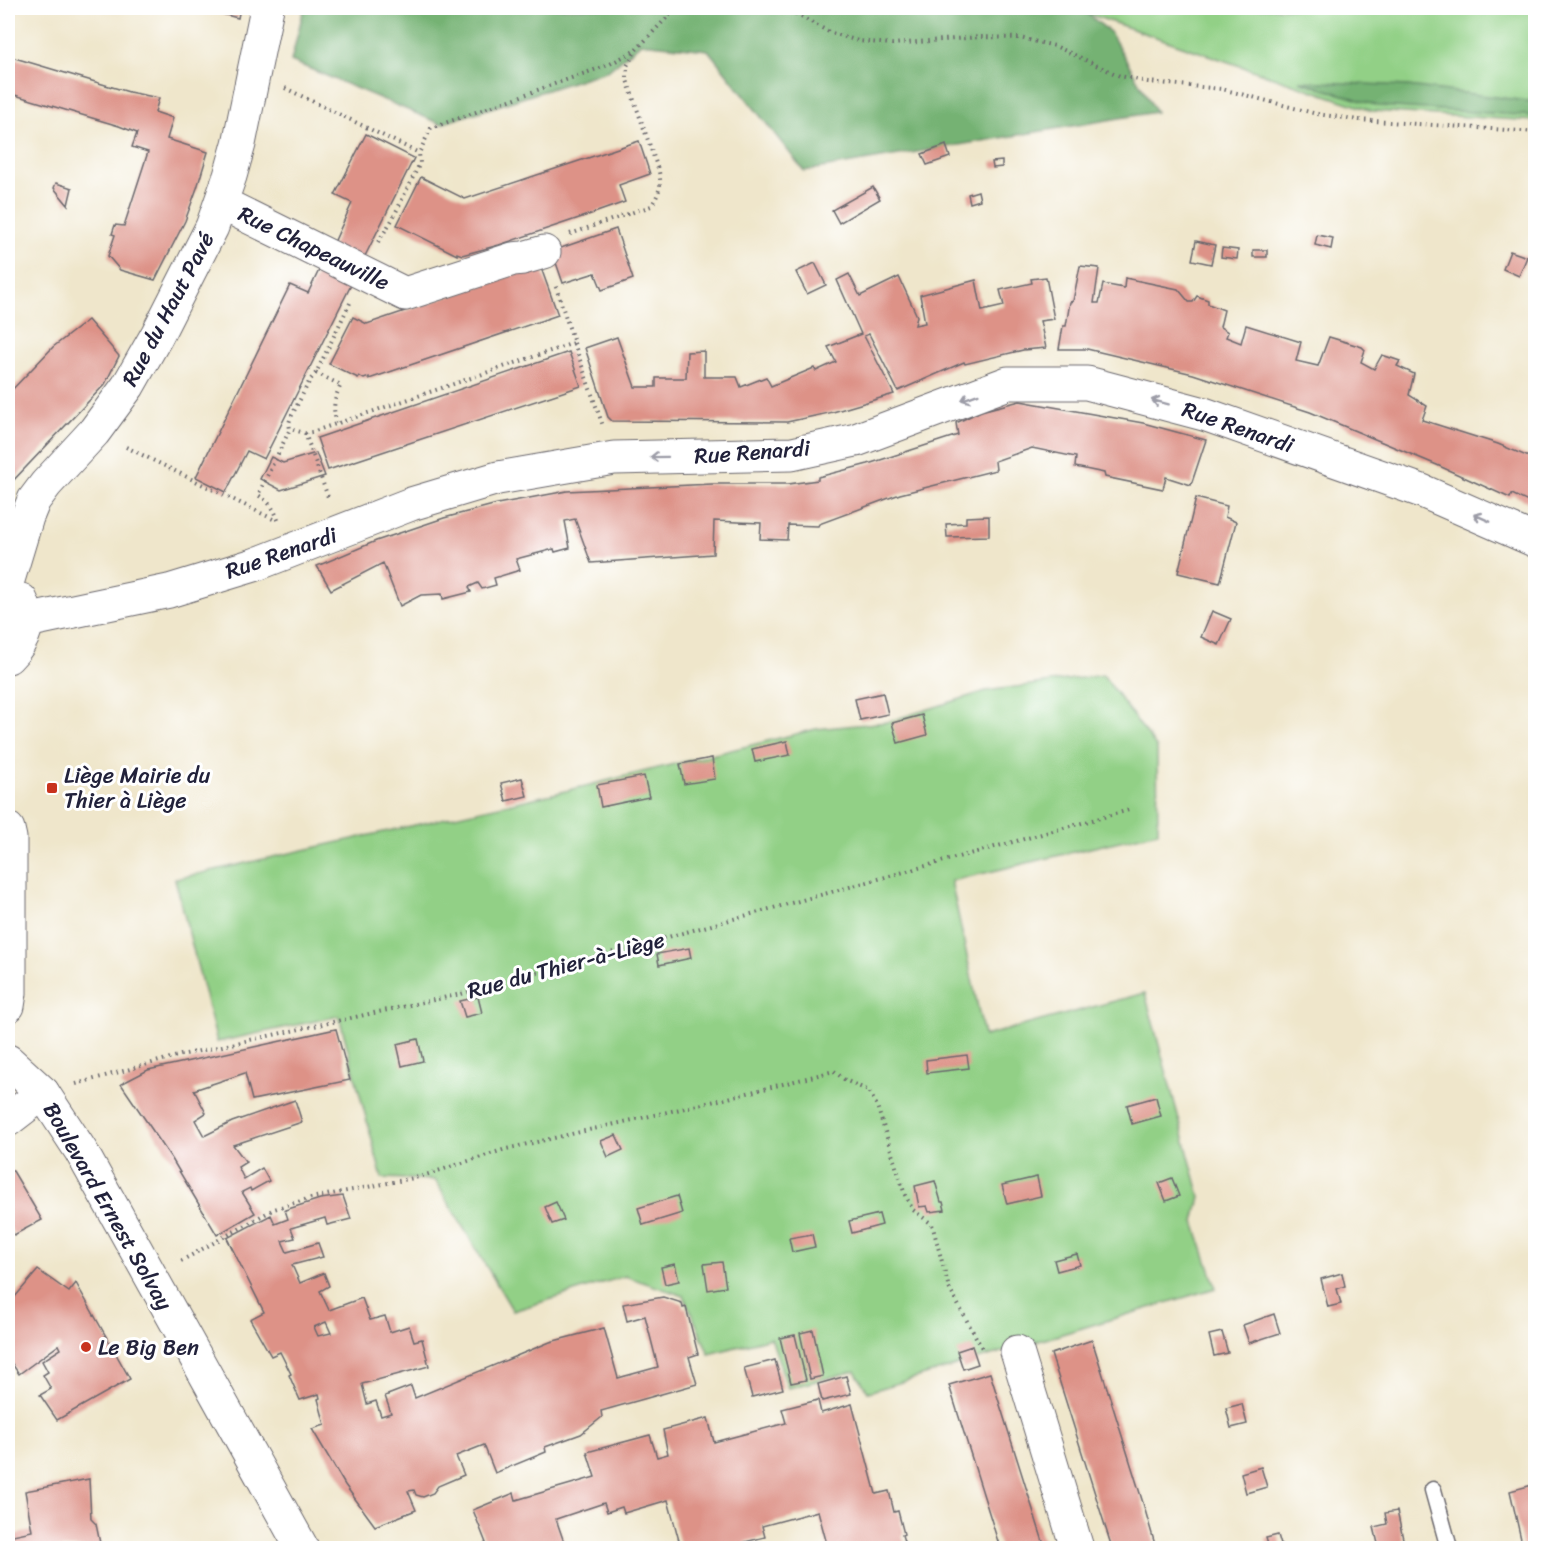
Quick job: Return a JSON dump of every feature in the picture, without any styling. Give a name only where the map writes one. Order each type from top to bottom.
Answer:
[{"type":"street","name":"Rue du Haut Pavé","points":[[8,580],[34,500],[113,409],[141,365],[212,227],[239,144],[267,8]]},
{"type":"street","name":"Rue Chapeauville","points":[[221,203],[405,294],[513,259],[544,252]]},
{"type":"street","name":"Rue Renardi","points":[[26,621],[169,591],[254,565],[402,507],[476,483],[614,458],[792,454],[855,440],[1008,383],[1087,383],[1204,414],[1422,491],[1536,541]]},
{"type":"street","points":[[8,584],[24,606],[26,621],[26,630],[20,645],[8,657]]},
{"type":"street","points":[[8,829],[10,838],[10,993],[8,1006]]},
{"type":"street","name":"Boulevard Ernest Solvay","points":[[8,1061],[43,1094],[81,1151],[302,1548]]},
{"type":"street","points":[[8,1120],[43,1094]]},
{"type":"street","points":[[1017,1352],[1077,1548]]},
{"type":"lane","points":[[1433,1490],[1449,1548]]},
{"type":"path","points":[[544,252],[547,245],[558,238],[651,206],[658,196],[661,184],[659,172],[627,80],[627,66],[636,50],[676,8]]},
{"type":"path","points":[[785,8],[829,32],[858,41],[892,44],[980,37],[1020,38],[1055,46],[1120,76],[1148,82],[1222,89],[1317,114],[1359,120],[1536,132]]},
{"type":"path","points":[[255,73],[419,153],[431,128],[608,65],[636,50]]},
{"type":"path","points":[[556,285],[614,458]]},
{"type":"path","points":[[291,429],[305,433],[574,343]]},
{"type":"path","points":[[268,501],[258,495],[291,429],[289,423],[291,417],[316,373],[341,385],[333,407],[337,423]]},
{"type":"path","points":[[94,432],[279,522]]},
{"type":"path","points":[[305,433],[340,532]]},
{"type":"path","name":"Rue du Thier-à-Liège","points":[[43,1094],[181,1055],[461,994],[1129,810]]},
{"type":"path","points":[[151,1278],[274,1209],[311,1198],[419,1177],[506,1149],[834,1071],[845,1080],[869,1091],[873,1098],[905,1195],[913,1210],[932,1224],[949,1288],[984,1352],[995,1359],[1017,1352]]},
{"type":"green space","points":[[304,8],[1080,8],[1110,32],[1156,112],[804,171],[708,50],[641,43],[609,70],[441,124],[291,61]]},
{"type":"green space","points":[[1071,8],[1535,8],[1535,121],[1372,111]]},
{"type":"green space","points":[[1299,81],[1408,86],[1535,102],[1535,116],[1378,106]]},
{"type":"green space","points":[[1103,675],[1157,748],[1158,832],[951,881],[984,1036],[1145,993],[1200,1197],[1194,1222],[1216,1288],[868,1392],[855,1371],[788,1388],[771,1338],[709,1354],[684,1296],[625,1276],[513,1311],[435,1180],[382,1178],[339,1016],[217,1042],[175,879],[557,793],[816,729],[887,722],[986,691]]},
{"type":"building","points":[[198,8],[240,8],[238,18]]},
{"type":"building","points":[[8,56],[129,92],[159,98],[155,112],[173,118],[167,139],[208,152],[185,221],[155,280],[120,270],[108,256],[115,235],[112,234],[115,225],[124,226],[148,152],[132,147],[137,133],[8,93]]},
{"type":"building","points":[[366,134],[414,158],[362,262],[332,247],[352,203],[335,195]]},
{"type":"building","points":[[639,141],[650,174],[619,185],[625,202],[594,213],[462,255],[457,253],[457,255],[397,225],[421,177],[465,199]]},
{"type":"building","points":[[946,145],[950,157],[927,165],[922,154]]},
{"type":"building","points":[[1002,161],[1002,167],[993,168],[992,162]]},
{"type":"building","points":[[56,183],[72,188],[68,205],[54,188]]},
{"type":"building","points":[[873,187],[880,199],[839,223],[832,210]]},
{"type":"building","points":[[978,191],[980,200],[970,203],[968,194]]},
{"type":"building","points":[[616,229],[633,279],[602,290],[595,273],[563,283],[552,251]]},
{"type":"building","points":[[1317,235],[1333,238],[1331,249],[1315,245]]},
{"type":"building","points":[[1196,241],[1215,245],[1211,264],[1192,260]]},
{"type":"building","points":[[1222,248],[1238,250],[1237,259],[1221,257]]},
{"type":"building","points":[[1253,250],[1267,250],[1267,257],[1253,257]]},
{"type":"building","points":[[1510,251],[1527,257],[1519,276],[1503,269]]},
{"type":"building","points":[[815,263],[826,285],[807,294],[796,272]]},
{"type":"building","points":[[322,264],[354,279],[264,459],[247,451],[226,492],[196,477],[290,285],[308,293]]},
{"type":"building","points":[[540,265],[558,315],[369,379],[369,377],[364,379],[359,376],[358,378],[329,364],[353,317],[367,324]]},
{"type":"building","points":[[1080,266],[1099,268],[1094,303],[1099,303],[1103,284],[1124,288],[1125,278],[1178,289],[1189,302],[1193,302],[1197,296],[1208,300],[1208,304],[1224,310],[1220,327],[1228,332],[1226,337],[1241,343],[1246,325],[1301,342],[1296,361],[1318,366],[1329,337],[1362,347],[1365,350],[1361,362],[1374,369],[1382,355],[1400,361],[1397,366],[1414,374],[1409,395],[1427,406],[1422,420],[1498,444],[1536,460],[1536,506],[1512,494],[1510,498],[1310,412],[1193,374],[1087,349],[1059,349]]},
{"type":"building","points":[[849,274],[860,296],[899,277],[917,316],[915,325],[925,323],[920,295],[976,280],[982,311],[1004,306],[1000,290],[1032,283],[1031,279],[1046,277],[1054,319],[1040,321],[1046,348],[1023,350],[965,364],[964,362],[898,391],[869,334],[864,336],[894,394],[833,412],[787,422],[612,421],[608,417],[585,348],[617,337],[635,387],[656,387],[656,378],[686,378],[687,352],[704,351],[704,377],[737,377],[741,387],[766,377],[771,386],[814,368],[816,371],[836,362],[828,347],[861,334],[837,280]]},
{"type":"building","points":[[88,320],[119,356],[105,384],[8,486],[8,394],[53,347]]},
{"type":"building","points":[[569,352],[581,386],[328,470],[317,438]]},
{"type":"building","points":[[1020,401],[1143,423],[1206,440],[1191,485],[1166,477],[1163,489],[1105,477],[1104,473],[1075,467],[1076,457],[1032,448],[995,461],[996,470],[900,494],[818,526],[788,525],[787,540],[760,539],[761,523],[714,521],[713,554],[591,563],[575,519],[565,521],[570,548],[555,552],[554,549],[516,559],[520,570],[494,578],[496,585],[482,589],[478,583],[469,587],[471,592],[443,599],[442,594],[421,595],[400,606],[383,563],[331,590],[317,566],[376,541],[444,518],[497,504],[567,491],[712,484],[788,484],[818,480],[818,477],[868,464],[958,435],[956,423],[981,411]]},
{"type":"building","points":[[316,453],[325,476],[281,490],[260,479],[271,457],[283,463]]},
{"type":"building","points":[[1196,498],[1227,506],[1225,517],[1236,522],[1220,583],[1178,573]]},
{"type":"building","points":[[989,516],[989,536],[947,537],[946,524],[966,523],[966,517]]},
{"type":"building","points":[[1212,611],[1231,619],[1219,645],[1201,637]]},
{"type":"building","points":[[883,693],[888,714],[860,720],[855,699]]},
{"type":"building","points":[[922,715],[927,735],[898,743],[892,723]]},
{"type":"building","points":[[787,741],[790,755],[755,762],[752,749]]},
{"type":"building","points":[[712,758],[715,779],[684,784],[680,764]]},
{"type":"building","points":[[644,776],[649,797],[601,807],[597,785]]},
{"type":"building","points":[[522,778],[527,796],[506,801],[501,783]]},
{"type":"building","points":[[689,948],[691,958],[659,965],[657,954]]},
{"type":"building","points":[[478,997],[482,1013],[465,1017],[460,1001]]},
{"type":"building","points":[[336,1029],[350,1080],[252,1100],[245,1073],[194,1090],[206,1113],[195,1120],[204,1136],[232,1122],[295,1100],[302,1122],[233,1145],[246,1162],[238,1167],[244,1179],[262,1168],[269,1181],[251,1191],[250,1188],[242,1192],[255,1213],[217,1235],[172,1159],[121,1084],[148,1070]]},
{"type":"building","points":[[418,1039],[423,1061],[402,1066],[397,1044]]},
{"type":"building","points":[[967,1055],[969,1068],[927,1073],[926,1060]]},
{"type":"building","points":[[1156,1097],[1161,1116],[1132,1124],[1127,1105]]},
{"type":"building","points":[[616,1135],[623,1150],[608,1157],[601,1141]]},
{"type":"building","points":[[8,1171],[13,1171],[42,1220],[14,1235],[8,1227]]},
{"type":"building","points":[[1037,1177],[1041,1196],[1007,1204],[1002,1185]]},
{"type":"building","points":[[1172,1178],[1179,1196],[1166,1201],[1159,1183]]},
{"type":"building","points":[[935,1181],[945,1210],[929,1212],[927,1206],[919,1207],[915,1186]]},
{"type":"building","points":[[343,1196],[351,1219],[327,1225],[325,1218],[291,1228],[295,1238],[282,1241],[287,1252],[318,1243],[323,1257],[292,1265],[300,1283],[324,1273],[329,1286],[320,1291],[329,1310],[362,1298],[370,1320],[385,1316],[390,1332],[409,1326],[414,1341],[422,1339],[429,1366],[362,1384],[367,1404],[376,1401],[381,1416],[391,1413],[385,1396],[411,1386],[415,1398],[550,1342],[604,1328],[618,1378],[658,1367],[645,1316],[627,1321],[623,1304],[663,1297],[682,1303],[683,1308],[686,1307],[698,1354],[689,1357],[697,1384],[601,1411],[602,1417],[581,1434],[545,1447],[546,1452],[495,1473],[484,1445],[456,1456],[464,1475],[438,1486],[433,1493],[423,1497],[416,1495],[414,1490],[408,1491],[416,1510],[375,1526],[345,1485],[312,1429],[325,1425],[318,1399],[319,1394],[300,1400],[280,1352],[271,1356],[250,1319],[264,1312],[227,1238],[271,1215],[275,1224],[288,1219],[285,1210],[320,1199]],"holes":[[[326,1322],[331,1333],[318,1336],[314,1327]]]},
{"type":"building","points":[[677,1196],[682,1213],[643,1225],[638,1208]]},
{"type":"building","points":[[556,1202],[564,1220],[552,1224],[545,1207]]},
{"type":"building","points":[[879,1214],[882,1225],[852,1233],[849,1221]]},
{"type":"building","points":[[812,1234],[815,1247],[792,1252],[789,1238]]},
{"type":"building","points":[[1077,1254],[1080,1265],[1057,1271],[1054,1260]]},
{"type":"building","points":[[722,1262],[726,1287],[708,1290],[704,1264]]},
{"type":"building","points":[[675,1264],[679,1281],[665,1284],[661,1267]]},
{"type":"building","points":[[38,1270],[69,1292],[76,1283],[130,1379],[57,1420],[40,1395],[51,1389],[43,1375],[48,1372],[42,1361],[61,1349],[59,1345],[19,1374],[8,1358],[8,1305]]},
{"type":"building","points":[[1342,1273],[1345,1286],[1337,1289],[1341,1304],[1328,1307],[1321,1279]]},
{"type":"building","points":[[1274,1314],[1280,1333],[1249,1343],[1243,1325]]},
{"type":"building","points":[[813,1330],[823,1376],[810,1379],[800,1333]]},
{"type":"building","points":[[1222,1332],[1228,1353],[1214,1356],[1209,1335]]},
{"type":"building","points":[[795,1335],[806,1380],[791,1383],[780,1338]]},
{"type":"building","points":[[1092,1340],[1156,1548],[1112,1548],[1051,1354]]},
{"type":"building","points":[[972,1346],[978,1364],[963,1369],[957,1351]]},
{"type":"building","points":[[775,1360],[783,1389],[752,1397],[744,1368]]},
{"type":"building","points":[[990,1373],[1045,1548],[1000,1548],[949,1385]]},
{"type":"building","points":[[846,1376],[851,1394],[822,1401],[818,1384]]},
{"type":"building","points":[[818,1400],[821,1413],[852,1404],[876,1494],[889,1491],[894,1512],[898,1511],[906,1548],[828,1548],[818,1511],[762,1526],[765,1537],[745,1542],[747,1548],[681,1548],[668,1500],[624,1513],[622,1507],[607,1512],[604,1503],[556,1519],[566,1548],[468,1548],[486,1543],[473,1510],[514,1493],[516,1500],[595,1477],[587,1452],[650,1435],[657,1457],[668,1454],[663,1430],[708,1418],[714,1442],[786,1423],[782,1409]]},
{"type":"building","points":[[1242,1404],[1247,1424],[1231,1428],[1226,1408]]},
{"type":"building","points":[[1261,1467],[1267,1487],[1246,1493],[1241,1473]]},
{"type":"building","points":[[89,1479],[91,1519],[96,1524],[101,1548],[8,1548],[8,1536],[32,1531],[25,1491]]},
{"type":"building","points":[[1536,1484],[1536,1548],[1523,1548],[1510,1491]]},
{"type":"building","points":[[1397,1511],[1405,1548],[1379,1548],[1374,1527],[1387,1524],[1385,1513]]},
{"type":"building","points":[[1278,1535],[1282,1548],[1269,1548],[1266,1538]]},
{"type":"place","name":"Liège Mairie du Thier à Liège","points":[[52,788]]},
{"type":"place","name":"Le Big Ben","points":[[86,1347]]}]
